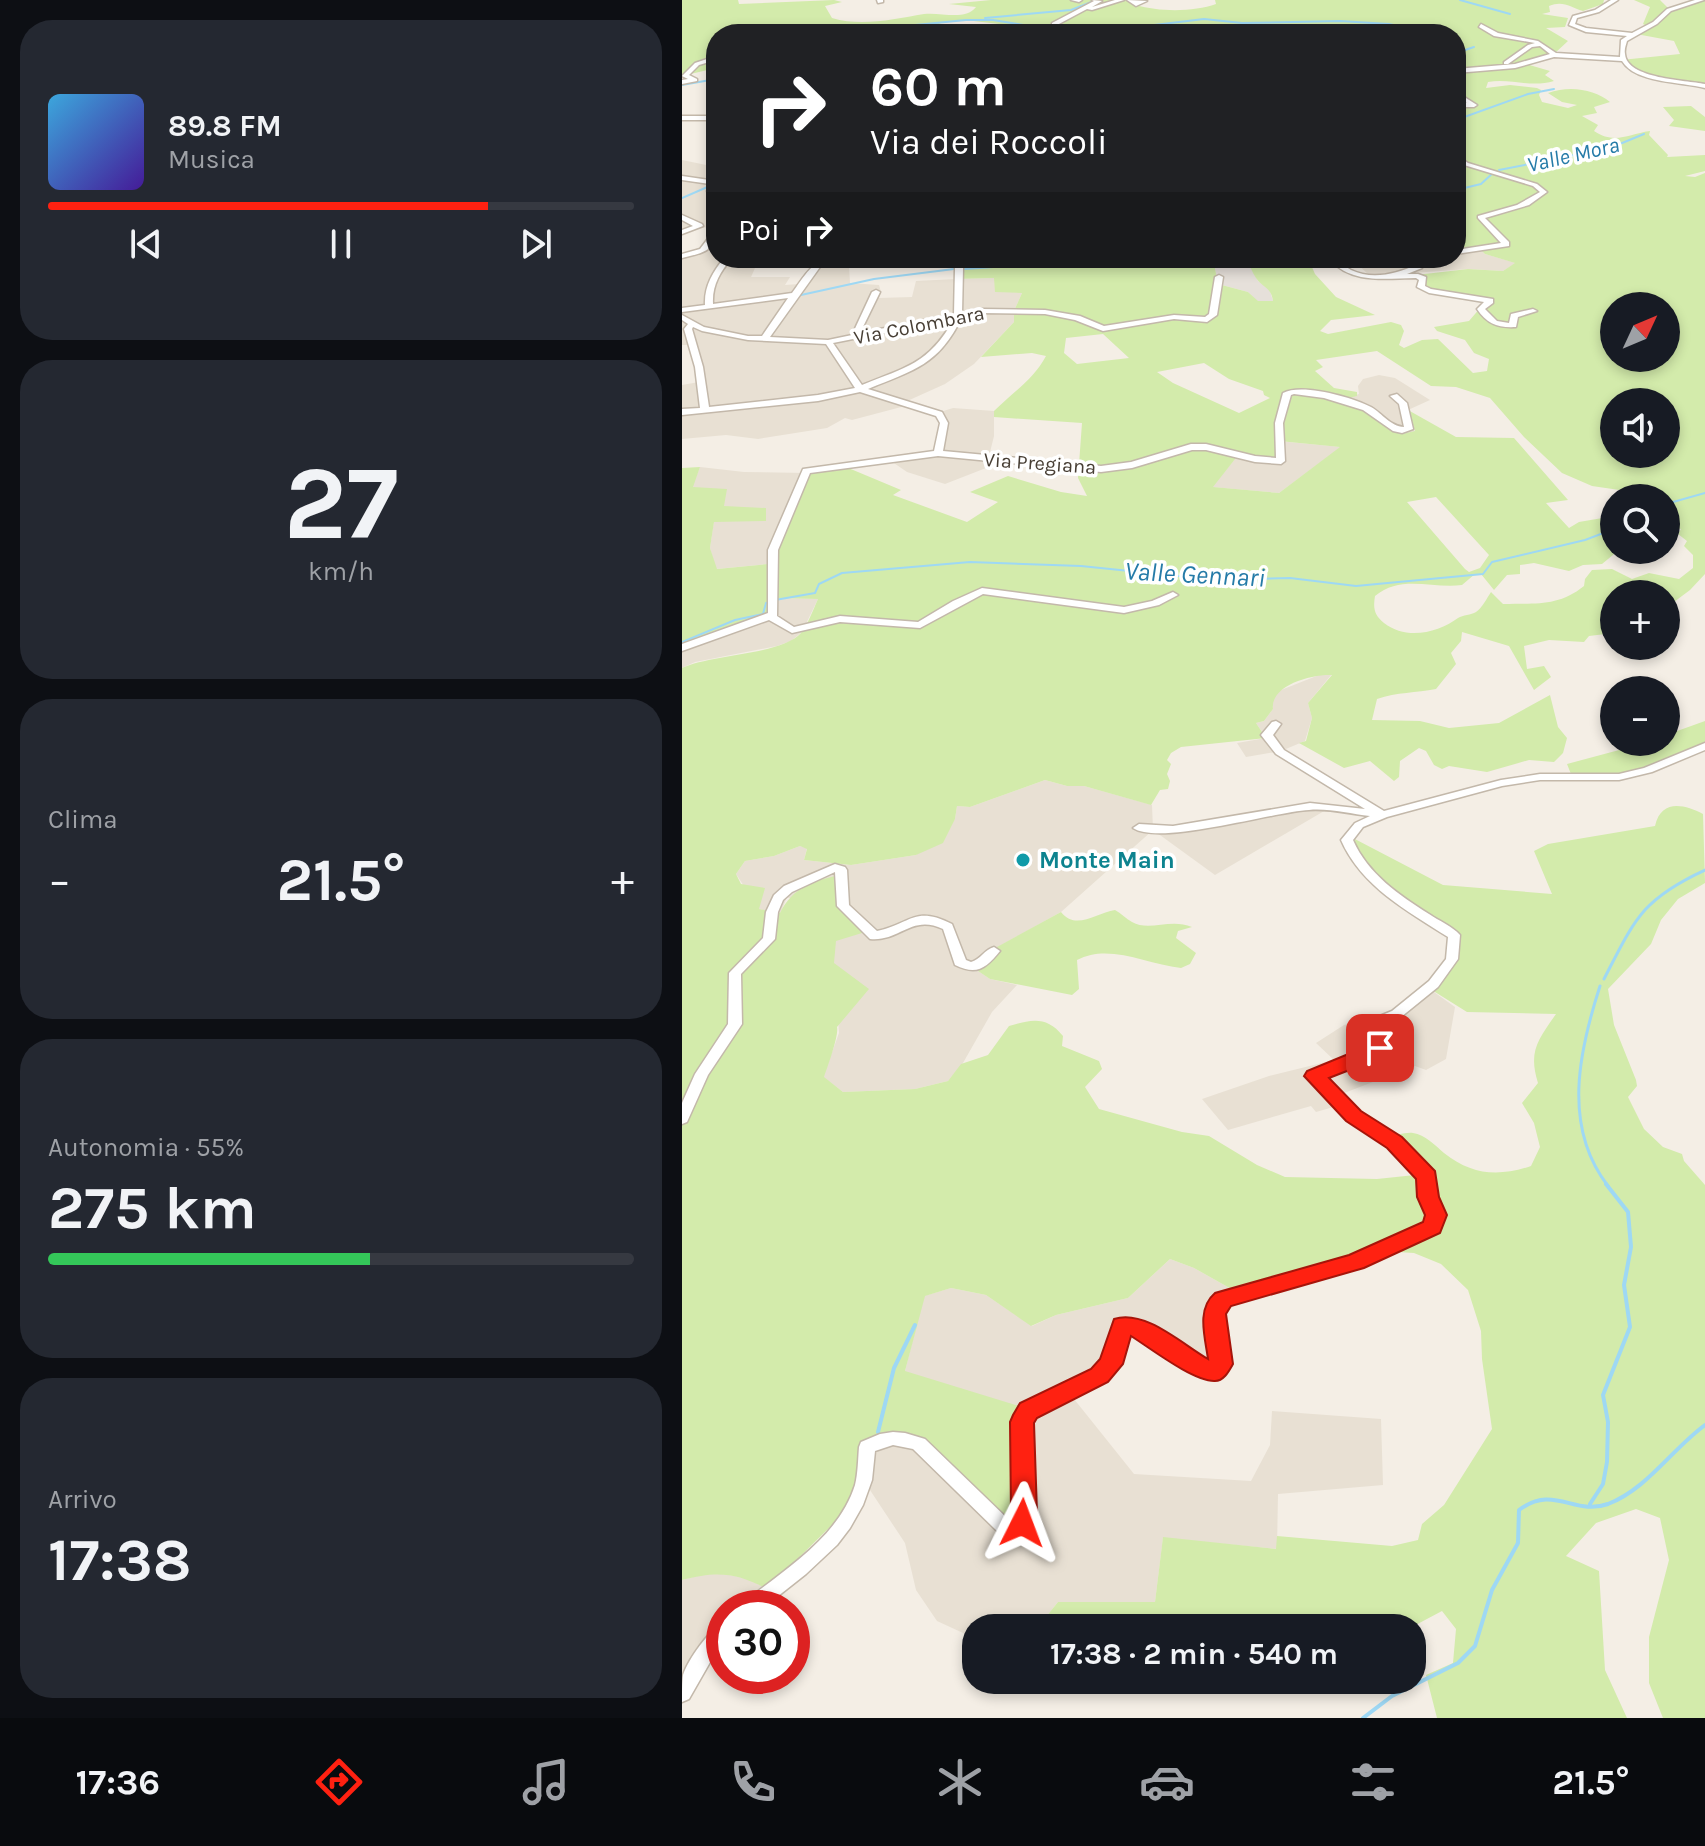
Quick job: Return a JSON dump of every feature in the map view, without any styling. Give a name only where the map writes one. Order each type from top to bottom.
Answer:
[{"type":"street","points":[[1054,24],[1099,1],[1095,0]]},
{"type":"street","points":[[1087,9],[1121,0]]},
{"type":"street","points":[[1130,0],[1136,4],[1144,1]]},
{"type":"street","points":[[1615,0],[1597,11],[1575,17],[1572,25],[1587,30],[1631,35]]},
{"type":"street","points":[[1701,0],[1669,10],[1655,23],[1624,40],[1620,53],[1625,64],[1643,75],[1705,86]]},
{"type":"street","points":[[1481,26],[1501,35],[1512,34],[1540,44],[1554,55]]},
{"type":"street","points":[[1466,70],[1511,63],[1530,46],[1540,44]]},
{"type":"street","points":[[1491,66],[1515,66],[1554,55],[1622,59]]},
{"type":"street","points":[[682,82],[695,80],[685,76],[689,69],[706,62]]},
{"type":"street","points":[[682,118],[706,118]]},
{"type":"street","points":[[1466,164],[1543,189],[1544,192],[1532,203],[1510,212],[1480,217],[1505,239],[1506,244],[1466,251]]},
{"type":"street","points":[[682,178],[706,179]]},
{"type":"street","points":[[682,217],[699,226]]},
{"type":"street","points":[[682,232],[706,226]]},
{"type":"street","points":[[682,256],[703,251],[706,247]]},
{"type":"street","points":[[709,306],[714,275],[720,268]]},
{"type":"street","points":[[764,340],[815,268]]},
{"type":"street","points":[[682,412],[818,398],[860,389],[921,364],[946,340],[957,314],[959,268]]},
{"type":"street","points":[[1343,268],[1354,273],[1418,276],[1423,279],[1421,287],[1429,291],[1490,301],[1481,309],[1487,320],[1494,324],[1513,325],[1514,316],[1533,311]]},
{"type":"street","points":[[1390,276],[1413,268]]},
{"type":"street","name":"Via Colombara","points":[[691,325],[764,340],[828,342],[957,314],[1013,309],[1077,318],[1103,329],[1174,317],[1207,320],[1213,315],[1219,277]]},
{"type":"street","points":[[854,338],[876,292]]},
{"type":"street","points":[[682,310],[794,295]]},
{"type":"street","points":[[682,317],[691,325],[688,329],[699,367],[705,410]]},
{"type":"street","points":[[828,342],[860,389],[939,414],[944,423],[938,453]]},
{"type":"street","name":"Via Pregiana","points":[[771,617],[775,599],[773,550],[806,471],[938,453],[1101,469],[1132,465],[1191,447],[1281,461],[1279,423],[1287,393],[1302,391],[1366,408],[1395,430],[1404,431],[1409,429],[1403,403],[1394,396]]},
{"type":"street","points":[[682,648],[731,628],[771,617],[792,630],[840,619],[920,625],[982,591],[1124,610],[1173,595]]},
{"type":"street","points":[[1276,724],[1267,735],[1280,752],[1383,815]]},
{"type":"street","points":[[773,1590],[814,1558],[835,1534],[854,1507],[864,1483],[867,1447],[883,1438],[905,1438],[919,1444],[1003,1526],[1016,1528],[1022,1523],[1024,1513],[1022,1422],[1028,1411],[1100,1376],[1111,1364],[1122,1326],[1133,1326],[1204,1368],[1215,1371],[1221,1364],[1214,1314],[1217,1305],[1224,1299],[1356,1262],[1432,1227],[1436,1215],[1428,1197],[1427,1177],[1395,1143],[1354,1116],[1315,1076],[1381,1051],[1360,1033],[1360,1029],[1373,1020],[1386,1020],[1404,1008],[1434,982],[1454,957],[1454,935],[1405,904],[1352,856],[1347,840],[1359,825],[1383,815],[1527,779],[1619,777],[1648,770],[1705,746]]},
{"type":"street","points":[[1139,828],[1173,830],[1310,806],[1383,815]]},
{"type":"street","points":[[682,1119],[702,1074],[735,1024],[735,973],[769,939],[772,912],[778,898],[788,889],[835,868],[841,870],[843,906],[874,936],[888,934],[924,917],[932,917],[948,927],[960,962],[970,967],[980,964],[994,951]]},
{"type":"street","points":[[682,1693],[706,1653]]},
{"type":"shaded area","points":[[682,160],[706,165],[706,228],[682,233]]},
{"type":"shaded area","points":[[706,250],[706,268],[755,268],[751,277],[790,277],[785,285],[799,284],[812,268],[849,268],[850,283],[879,285],[879,298],[912,297],[916,281],[956,279],[994,278],[1022,293],[1014,311],[1014,322],[974,364],[945,384],[905,402],[910,404],[852,420],[845,418],[827,428],[758,439],[726,435],[682,439],[682,385],[699,382],[689,345],[682,345],[682,256]]},
{"type":"shaded area","points":[[1482,250],[1485,254],[1516,263],[1503,271],[1469,269],[1370,276],[1362,268],[1466,268],[1466,252]]},
{"type":"shaded area","points":[[1215,268],[1251,268],[1258,281],[1269,288],[1273,301],[1257,301],[1248,292],[1218,284]]},
{"type":"shaded area","points":[[1379,375],[1395,378],[1430,400],[1408,410],[1415,432],[1402,434],[1393,430],[1344,399],[1359,394],[1358,386],[1363,379]]},
{"type":"shaded area","points":[[953,408],[994,411],[994,436],[986,468],[945,484],[907,472],[891,461],[938,454],[943,431],[937,413]]},
{"type":"shaded area","points":[[1278,441],[1341,447],[1279,493],[1212,487],[1239,454]]},
{"type":"shaded area","points":[[700,467],[744,472],[808,473],[768,564],[716,569],[710,548],[714,521],[766,521],[724,506],[692,487]]},
{"type":"shaded area","points":[[773,598],[818,599],[802,632],[791,641],[695,662],[682,668],[682,645],[729,626],[767,617]]},
{"type":"shaded area","points":[[1332,674],[1308,703],[1312,718],[1305,741],[1281,751],[1246,757],[1237,743],[1266,738],[1256,723],[1264,721],[1273,709],[1272,699],[1276,692],[1319,675]]},
{"type":"shaded area","points":[[1045,780],[1067,786],[1084,786],[1152,805],[1153,829],[1294,808],[1331,807],[1215,875],[1153,830],[1061,912],[976,959],[975,969],[990,979],[1017,985],[992,1012],[963,1063],[948,1081],[915,1089],[843,1092],[823,1077],[839,1033],[833,950],[836,940],[862,932],[787,897],[780,914],[759,909],[736,874],[745,861],[774,856],[800,846],[807,848],[804,860],[851,865],[916,855],[955,819],[957,806],[970,807]]},
{"type":"shaded area","points":[[1427,987],[1455,1007],[1446,1059],[1426,1070],[1415,1066],[1339,1095],[1344,1104],[1316,1112],[1311,1106],[1228,1130],[1202,1099],[1269,1076],[1334,1060],[1316,1043],[1344,1025],[1394,1012]]},
{"type":"shaded area","points":[[1170,1259],[1194,1268],[1242,1295],[1222,1304],[1218,1372],[1128,1330],[1104,1385],[1074,1399],[1134,1474],[1251,1481],[1270,1445],[1272,1411],[1381,1419],[1383,1485],[1278,1494],[1277,1549],[1163,1538],[1155,1602],[1058,1602],[1048,1614],[962,1614],[962,1633],[937,1621],[916,1590],[905,1543],[864,1481],[905,1371],[924,1296],[951,1288],[986,1295],[1032,1326],[1056,1315],[1128,1298]]},
{"type":"shaded area","points":[[711,1572],[747,1578],[767,1589],[706,1590],[706,1650],[682,1689],[682,1580]]},
{"type":"green space","points":[[682,0],[738,0],[739,4],[834,0],[842,2],[825,6],[832,18],[866,22],[924,14],[966,14],[976,7],[949,4],[991,0],[1139,0],[1136,5],[1176,10],[1207,7],[1216,4],[1215,0],[1604,0],[1603,4],[1583,11],[1554,4],[1549,6],[1550,12],[1542,14],[1568,18],[1565,27],[1546,28],[1568,41],[1554,54],[1526,64],[1550,71],[1545,75],[1554,81],[1537,84],[1496,81],[1488,82],[1486,88],[1510,85],[1537,88],[1541,90],[1539,95],[1542,102],[1568,108],[1577,105],[1562,102],[1548,93],[1574,89],[1597,94],[1610,102],[1594,107],[1597,113],[1582,116],[1598,125],[1594,131],[1615,138],[1650,131],[1649,135],[1667,157],[1705,155],[1705,171],[1685,176],[1695,177],[1705,173],[1705,574],[1680,598],[1680,580],[1600,580],[1600,635],[1589,636],[1584,642],[1549,640],[1524,646],[1527,669],[1544,666],[1551,677],[1534,690],[1509,646],[1462,632],[1461,641],[1451,653],[1456,664],[1436,689],[1377,699],[1372,720],[1420,721],[1449,728],[1499,723],[1550,695],[1558,727],[1567,738],[1563,753],[1554,762],[1529,760],[1487,772],[1449,766],[1442,769],[1434,765],[1426,751],[1419,748],[1400,761],[1399,777],[1394,781],[1370,761],[1344,768],[1299,743],[1306,741],[1312,718],[1308,703],[1332,675],[1324,675],[1304,679],[1278,693],[1273,709],[1264,721],[1256,723],[1266,738],[1181,747],[1171,753],[1167,760],[1171,764],[1167,774],[1170,781],[1168,789],[1160,790],[1151,805],[1084,786],[1067,786],[1045,780],[970,807],[957,806],[955,819],[943,843],[916,855],[851,865],[804,860],[807,849],[800,846],[774,856],[745,861],[736,874],[741,884],[765,888],[759,909],[780,913],[791,897],[805,886],[841,875],[848,912],[865,928],[862,933],[836,941],[834,963],[869,989],[837,1027],[824,1077],[843,1092],[915,1089],[948,1081],[961,1064],[988,1055],[1009,1026],[1039,1021],[1051,1025],[1063,1036],[1062,1046],[1099,1061],[1102,1069],[1085,1087],[1099,1109],[1182,1132],[1209,1136],[1257,1165],[1285,1177],[1377,1179],[1415,1175],[1388,1137],[1410,1133],[1426,1138],[1465,1166],[1496,1173],[1531,1166],[1540,1147],[1534,1123],[1522,1103],[1538,1083],[1534,1062],[1536,1046],[1556,1014],[1467,1012],[1427,987],[1440,980],[1453,928],[1402,903],[1354,850],[1351,837],[1443,885],[1552,894],[1534,851],[1548,844],[1655,826],[1662,811],[1674,806],[1703,814],[1705,883],[1678,899],[1661,920],[1651,944],[1608,989],[1614,1025],[1636,1080],[1637,1086],[1628,1097],[1644,1129],[1663,1147],[1682,1154],[1684,1161],[1705,1185],[1705,1718],[1663,1718],[1649,1683],[1649,1637],[1669,1560],[1660,1518],[1636,1509],[1596,1523],[1566,1556],[1599,1571],[1605,1670],[1627,1718],[1437,1718],[1426,1675],[1453,1663],[1456,1629],[1442,1611],[1426,1620],[1426,1614],[1048,1614],[1058,1602],[1155,1602],[1163,1537],[1276,1549],[1277,1536],[1392,1546],[1418,1540],[1422,1524],[1444,1505],[1492,1429],[1481,1331],[1468,1290],[1441,1264],[1414,1253],[1382,1251],[1242,1295],[1194,1268],[1170,1259],[1128,1298],[1056,1315],[1031,1326],[986,1295],[951,1288],[925,1296],[905,1371],[1032,1410],[1019,1448],[1020,1534],[951,1470],[931,1456],[891,1439],[871,1440],[845,1521],[833,1524],[767,1589],[726,1575],[682,1580],[682,668],[778,646],[791,640],[804,629],[818,599],[774,598],[767,617],[729,626],[682,645],[682,468],[700,467],[693,487],[727,489],[724,506],[766,508],[766,521],[714,522],[710,548],[717,569],[768,564],[808,473],[846,467],[901,490],[893,495],[967,522],[998,502],[970,492],[1008,476],[1061,492],[1087,496],[1078,478],[1082,423],[994,417],[994,411],[1029,379],[1046,356],[1032,353],[981,357],[1014,322],[1014,311],[1022,293],[995,292],[994,278],[956,279],[954,268],[1215,268],[1218,284],[1248,292],[1258,301],[1273,301],[1251,268],[1312,268],[1336,297],[1375,315],[1331,320],[1320,331],[1328,334],[1391,322],[1401,325],[1404,331],[1399,345],[1404,348],[1422,340],[1438,339],[1473,373],[1487,371],[1489,359],[1474,353],[1465,340],[1437,331],[1434,327],[1469,321],[1487,300],[1439,291],[1416,275],[1468,269],[1503,271],[1515,263],[1481,250],[1466,252],[1466,24],[999,24],[965,20],[939,24],[706,24],[706,70],[682,76]],"holes":[[[1103,334],[1129,358],[1077,364],[1064,353],[1066,338]],[[1204,363],[1229,379],[1263,391],[1270,398],[1239,413],[1173,383],[1157,372]],[[1279,441],[1340,447],[1279,493],[1213,487],[1239,454],[1278,459]],[[1436,497],[1489,555],[1480,568],[1469,572],[1465,569],[1407,502]]]},
{"type":"green space","points":[[1634,0],[1660,0],[1670,10],[1705,0],[1705,85],[1645,75],[1621,60],[1680,54],[1674,41],[1636,34],[1649,27],[1643,24],[1650,7]]},
{"type":"green space","points":[[1691,106],[1705,117],[1705,131],[1669,126],[1674,120],[1663,107]]},
{"type":"green space","points":[[1705,721],[1705,747],[1615,780],[1573,779],[1567,764],[1600,755],[1680,756],[1680,730]]},
{"type":"green space","points":[[1115,910],[1139,925],[1192,927],[1178,931],[1176,938],[1196,953],[1190,964],[1181,968],[1115,954],[1089,955],[1077,960],[1079,989],[1072,995],[990,979],[975,969],[975,959],[1061,912],[1080,921]]},
{"type":"waterway","points":[[1460,0],[1510,14]]},
{"type":"waterway","points":[[985,18],[1071,10],[1094,1]]},
{"type":"waterway","points":[[1162,24],[1204,19],[1242,23],[1340,21],[1389,24]]},
{"type":"waterway","points":[[925,24],[966,20]]},
{"type":"waterway","points":[[967,20],[1018,24]]},
{"type":"waterway","points":[[1466,50],[1474,47]]},
{"type":"waterway","points":[[682,85],[706,81]]},
{"type":"waterway","points":[[1466,116],[1528,94],[1554,89]]},
{"type":"waterway","name":"Valle Mora","points":[[1499,170],[1610,148],[1644,134]]},
{"type":"waterway","name":"Valle Mora","points":[[1466,188],[1481,184],[1494,172]]},
{"type":"waterway","points":[[682,198],[706,188]]},
{"type":"waterway","name":"Valle Mora","points":[[965,269],[979,268]]},
{"type":"waterway","name":"Valle Mora","points":[[801,295],[874,279],[954,269]]},
{"type":"waterway","name":"Valle Gennari","points":[[1680,500],[1705,493]]},
{"type":"waterway","name":"Valle Gennari","points":[[775,600],[815,593],[819,584],[842,573],[970,562],[1081,566],[1217,580],[1290,578],[1356,586],[1483,574],[1492,562],[1600,534]]},
{"type":"waterway","name":"Valle Gennari","points":[[682,642],[735,620],[763,614],[766,603],[770,602]]},
{"type":"waterway","points":[[1604,979],[1642,913],[1667,891],[1705,870]]},
{"type":"waterway","points":[[1600,986],[1581,1062],[1580,1114],[1584,1139],[1608,1186]]},
{"type":"waterway","points":[[1590,1504],[1603,1484],[1607,1462],[1608,1422],[1603,1395],[1630,1327],[1624,1285],[1631,1247],[1628,1212],[1606,1184]]},
{"type":"waterway","points":[[878,1432],[894,1368],[915,1325]]},
{"type":"waterway","points":[[1363,1718],[1392,1696],[1458,1663],[1475,1646],[1492,1590],[1518,1543],[1519,1510],[1543,1500],[1596,1507],[1608,1504],[1635,1489],[1705,1425]]},
{"type":"place","name":"Monte Main","points":[[1023,860]]},
{"type":"route","points":[[1022,1523],[1022,1422],[1028,1411],[1100,1376],[1111,1364],[1122,1326],[1133,1326],[1209,1371],[1215,1371],[1221,1364],[1214,1314],[1217,1305],[1224,1299],[1356,1262],[1432,1227],[1436,1215],[1428,1197],[1427,1177],[1395,1143],[1354,1116],[1315,1076],[1381,1051],[1380,1048]]}]
